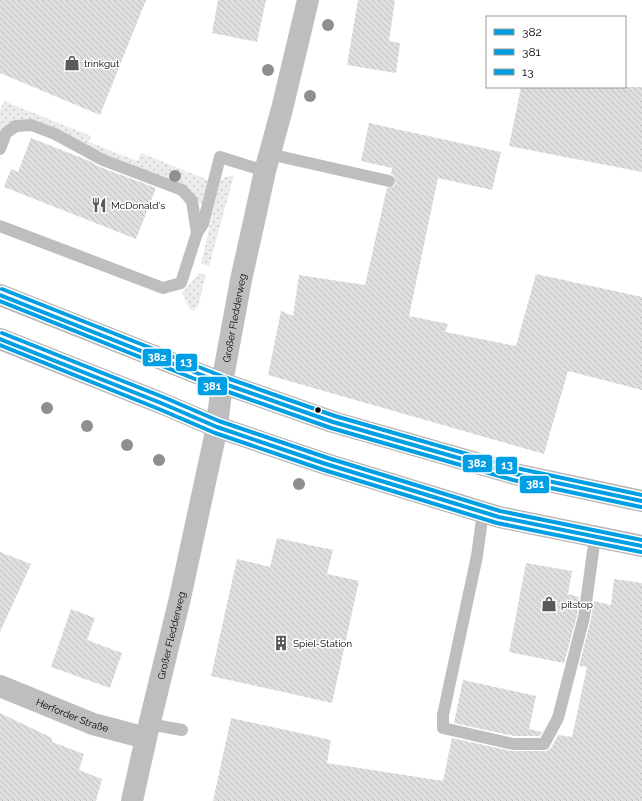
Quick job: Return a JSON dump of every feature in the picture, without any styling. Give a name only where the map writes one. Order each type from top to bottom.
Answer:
[{"type":"main road","points":[[0,294],[222,383],[333,422],[515,474],[642,501]]},
{"type":"main road","points":[[0,339],[217,427],[326,464],[499,517],[642,546]]},
{"type":"street","name":"Großer Fledderweg","points":[[132,801],[180,598],[217,427],[222,383],[241,280],[267,163],[284,102],[308,0]]},
{"type":"street","name":"Herforder Straße","points":[[0,686],[93,724],[148,731]]},
{"type":"lane","points":[[0,149],[6,133],[16,126],[30,125],[55,134],[103,160],[182,190],[192,201],[197,233]]},
{"type":"lane","points":[[0,226],[163,288],[181,283],[197,233],[203,224],[220,157],[389,182]]},
{"type":"lane","points":[[483,512],[477,556],[443,715],[443,728],[514,744],[544,744],[558,718],[584,617],[595,537]]},
{"type":"lane","points":[[148,731],[182,730]]},
{"type":"shaded area","points":[[4,101],[91,136],[89,142],[137,161],[141,153],[208,180],[202,204],[57,130],[32,119],[14,120],[1,129],[0,132],[0,110]]},
{"type":"shaded area","points":[[234,175],[209,266],[201,264],[220,181],[225,177]]},
{"type":"shaded area","points":[[199,273],[206,275],[198,306],[193,311],[190,309],[182,293]]},
{"type":"building","name":"trinkgut","points":[[0,0],[146,0],[100,115],[0,73]]},
{"type":"building","points":[[218,0],[266,0],[257,42],[212,33]]},
{"type":"building","points":[[358,0],[395,0],[389,41],[400,43],[396,73],[347,65]]},
{"type":"building","points":[[642,87],[642,172],[509,146],[521,88]]},
{"type":"building","points":[[369,123],[501,152],[492,190],[438,178],[409,316],[448,324],[445,332],[516,346],[536,274],[642,297],[642,390],[568,371],[544,454],[268,375],[281,311],[293,316],[299,275],[365,285],[387,188],[394,186],[396,182],[394,176],[391,174],[392,168],[361,161]]},
{"type":"building","name":"McDonald's","points":[[31,138],[87,160],[100,167],[156,188],[136,239],[4,187],[11,169],[18,172]]},
{"type":"building","name":"Spiel-Station","points":[[277,538],[333,550],[327,574],[359,581],[332,703],[211,676],[237,559],[270,567]]},
{"type":"building","points":[[0,552],[31,564],[0,632]]},
{"type":"building","points":[[526,563],[572,571],[568,594],[579,597],[577,616],[564,663],[509,652]]},
{"type":"building","points":[[614,579],[642,583],[642,801],[213,801],[231,718],[331,740],[327,763],[443,781],[452,738],[511,751],[547,751],[551,748],[558,735],[572,737],[587,667],[579,666],[594,601],[611,605]]},
{"type":"building","points":[[71,609],[95,618],[87,640],[122,653],[110,688],[51,667]]},
{"type":"building","points":[[463,680],[536,696],[529,729],[542,732],[540,736],[514,736],[454,723]]},
{"type":"building","points":[[0,713],[52,738],[52,742],[84,754],[79,770],[102,779],[96,801],[0,801]]},
{"type":"transit line","name":"13","points":[[2,289],[224,377],[335,416],[516,468],[642,495]]},
{"type":"transit line","name":"382","points":[[0,295],[222,383],[333,422],[515,474],[642,501]]},
{"type":"transit line","name":"381","points":[[0,301],[220,389],[331,428],[513,480],[641,507]]},
{"type":"transit line","name":"13","points":[[2,333],[219,421],[328,458],[500,511],[642,540]]},
{"type":"transit line","name":"382","points":[[0,339],[217,427],[326,464],[499,517],[642,546]]},
{"type":"transit line","name":"381","points":[[0,345],[215,433],[324,470],[497,523],[641,552]]},
{"type":"place","name":"trinkgut","points":[[72,63]]},
{"type":"place","name":"McDonald's","points":[[99,205]]},
{"type":"place","name":"pitstop","points":[[549,604]]},
{"type":"place","name":"Spiel-Station","points":[[281,643]]}]
